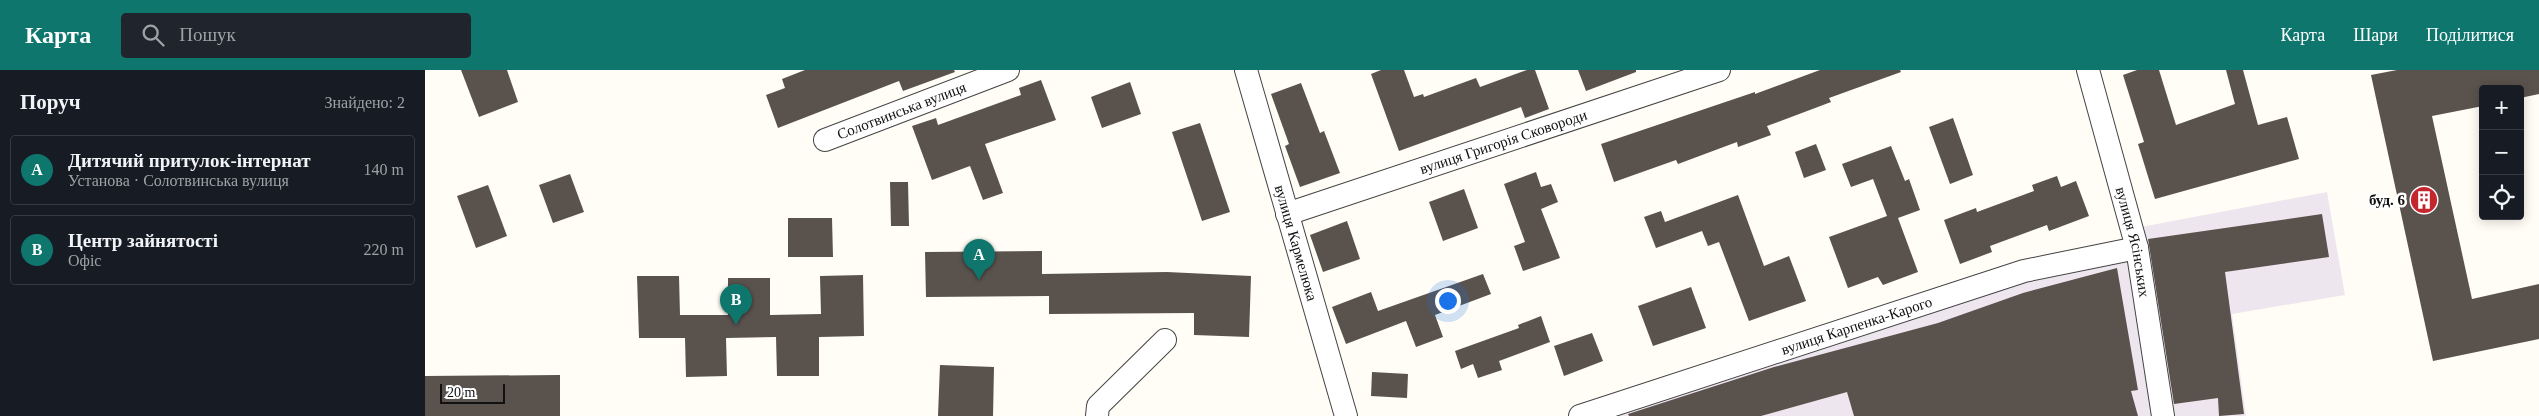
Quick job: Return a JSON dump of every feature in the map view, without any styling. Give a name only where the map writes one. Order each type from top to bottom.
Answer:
[{"type":"street","name":"Солотвинська вулиця","points":[[825,140],[1008,70]]},
{"type":"street","name":"вулиця Кармелюка","points":[[1246,70],[1347,416]]},
{"type":"street","name":"вулиця Григорія Сковороди","points":[[1287,214],[1719,70]]},
{"type":"street","name":"вулиця Ясінських","points":[[2089,70],[2137,248],[2163,416]]},
{"type":"street","name":"вулиця Карпенка-Карого","points":[[1580,416],[2024,271],[2137,248]]},
{"type":"street","points":[[1097,416],[1097,406],[1165,340]]},
{"type":"shaded area","points":[[2327,192],[2345,295],[2232,314],[2246,416],[1608,416],[2030,280],[2127,257],[2141,227]]},
{"type":"building","points":[[461,70],[507,70],[518,102],[479,117]]},
{"type":"building","points":[[805,70],[954,70],[955,72],[903,91],[899,81],[778,128],[766,95],[785,88],[782,79]]},
{"type":"building","points":[[1381,70],[1404,70],[1414,97],[1423,94],[1424,97],[1476,78],[1480,87],[1527,70],[1535,70],[1549,109],[1525,118],[1521,107],[1399,151],[1371,74]]},
{"type":"building","points":[[1578,70],[1636,70],[1636,72],[1586,91]]},
{"type":"building","points":[[1820,70],[1900,70],[1901,72],[1829,98],[1831,102],[1767,126],[1771,135],[1738,147],[1737,142],[1678,164],[1676,160],[1614,182],[1601,144],[1755,92],[1755,94]]},
{"type":"building","points":[[2137,70],[2159,70],[2176,125],[2235,104],[2226,70],[2243,70],[2258,125],[2287,117],[2299,159],[2155,199],[2138,144],[2144,142],[2123,75]]},
{"type":"building","name":"буд. 6","points":[[2397,70],[2539,70],[2539,94],[2524,97],[2524,85],[2479,85],[2479,107],[2432,116],[2472,299],[2539,284],[2539,339],[2433,361],[2371,75]]},
{"type":"building","points":[[1041,80],[1056,120],[985,144],[1003,193],[983,200],[970,166],[932,180],[912,126],[936,118],[938,125],[1021,95],[1019,88]]},
{"type":"building","points":[[1130,82],[1141,114],[1102,128],[1091,97]]},
{"type":"building","points":[[1301,83],[1320,133],[1324,131],[1340,173],[1300,187],[1285,146],[1289,144],[1271,94]]},
{"type":"building","points":[[1953,118],[1973,175],[1950,184],[1929,127]]},
{"type":"building","points":[[1200,123],[1230,212],[1202,221],[1172,132]]},
{"type":"building","points":[[1816,144],[1826,170],[1804,178],[1795,152]]},
{"type":"building","points":[[1891,146],[1905,181],[1909,179],[1920,210],[1898,218],[1918,272],[1883,285],[1878,277],[1848,288],[1829,237],[1887,216],[1873,179],[1851,187],[1842,164]]},
{"type":"building","points":[[1536,172],[1541,187],[1551,184],[1558,202],[1541,209],[1560,258],[1523,271],[1514,246],[1525,242],[1504,184]]},
{"type":"building","points":[[570,174],[584,212],[553,223],[539,185]]},
{"type":"building","points":[[2057,176],[2061,187],[2076,181],[2089,216],[2049,231],[2047,225],[1990,246],[1992,252],[1960,264],[1944,220],[1976,208],[1977,212],[2034,191],[2032,185]]},
{"type":"building","points":[[890,182],[908,182],[909,226],[891,226]]},
{"type":"building","points":[[488,185],[507,236],[476,248],[457,196]]},
{"type":"building","points":[[1464,189],[1478,228],[1443,241],[1429,202]]},
{"type":"building","points":[[1738,195],[1764,266],[1789,256],[1806,301],[1749,321],[1719,242],[1708,246],[1702,231],[1656,248],[1644,217],[1661,211],[1665,222]]},
{"type":"building","points":[[2322,214],[2329,257],[2225,272],[2244,414],[2219,416],[2218,398],[2174,404],[2148,239]]},
{"type":"building","points":[[788,218],[832,218],[833,257],[788,257]]},
{"type":"building","points":[[1347,221],[1360,259],[1323,272],[1310,235]]},
{"type":"building","points":[[1042,251],[1042,274],[1167,272],[1251,276],[1249,337],[1194,335],[1194,313],[1049,314],[1049,296],[926,297],[925,252]]},
{"type":"building","points":[[2117,268],[2138,390],[2131,391],[2138,416],[1854,416],[1847,392],[1761,416],[1629,416],[1628,414],[1774,367],[1938,323],[2023,293]]},
{"type":"building","points":[[1483,274],[1491,294],[1435,315],[1443,337],[1416,347],[1406,321],[1346,344],[1332,307],[1371,292],[1378,311]]},
{"type":"building","points":[[863,275],[864,336],[819,337],[819,376],[777,376],[776,337],[726,338],[727,376],[686,377],[685,338],[639,338],[637,276],[679,276],[680,315],[728,315],[728,278],[770,278],[770,315],[821,314],[820,276]]},
{"type":"building","points":[[1691,287],[1706,328],[1653,346],[1638,306]]},
{"type":"building","points":[[1541,316],[1550,342],[1499,361],[1502,370],[1478,378],[1473,364],[1461,369],[1455,351],[1519,328],[1518,325]]},
{"type":"building","points":[[1592,333],[1603,361],[1564,376],[1554,346]]},
{"type":"building","points":[[940,365],[994,367],[993,416],[938,416]]},
{"type":"building","points":[[1372,372],[1408,374],[1407,398],[1371,396]]},
{"type":"building","points":[[560,375],[560,416],[425,416],[425,376]]},
{"type":"place","name":"буд. 6","points":[[2424,200]]},
{"type":"place","name":"Дитячий притулок-інтернат","points":[[979,280]]},
{"type":"place","name":"Центр зайнятості","points":[[736,325]]}]
